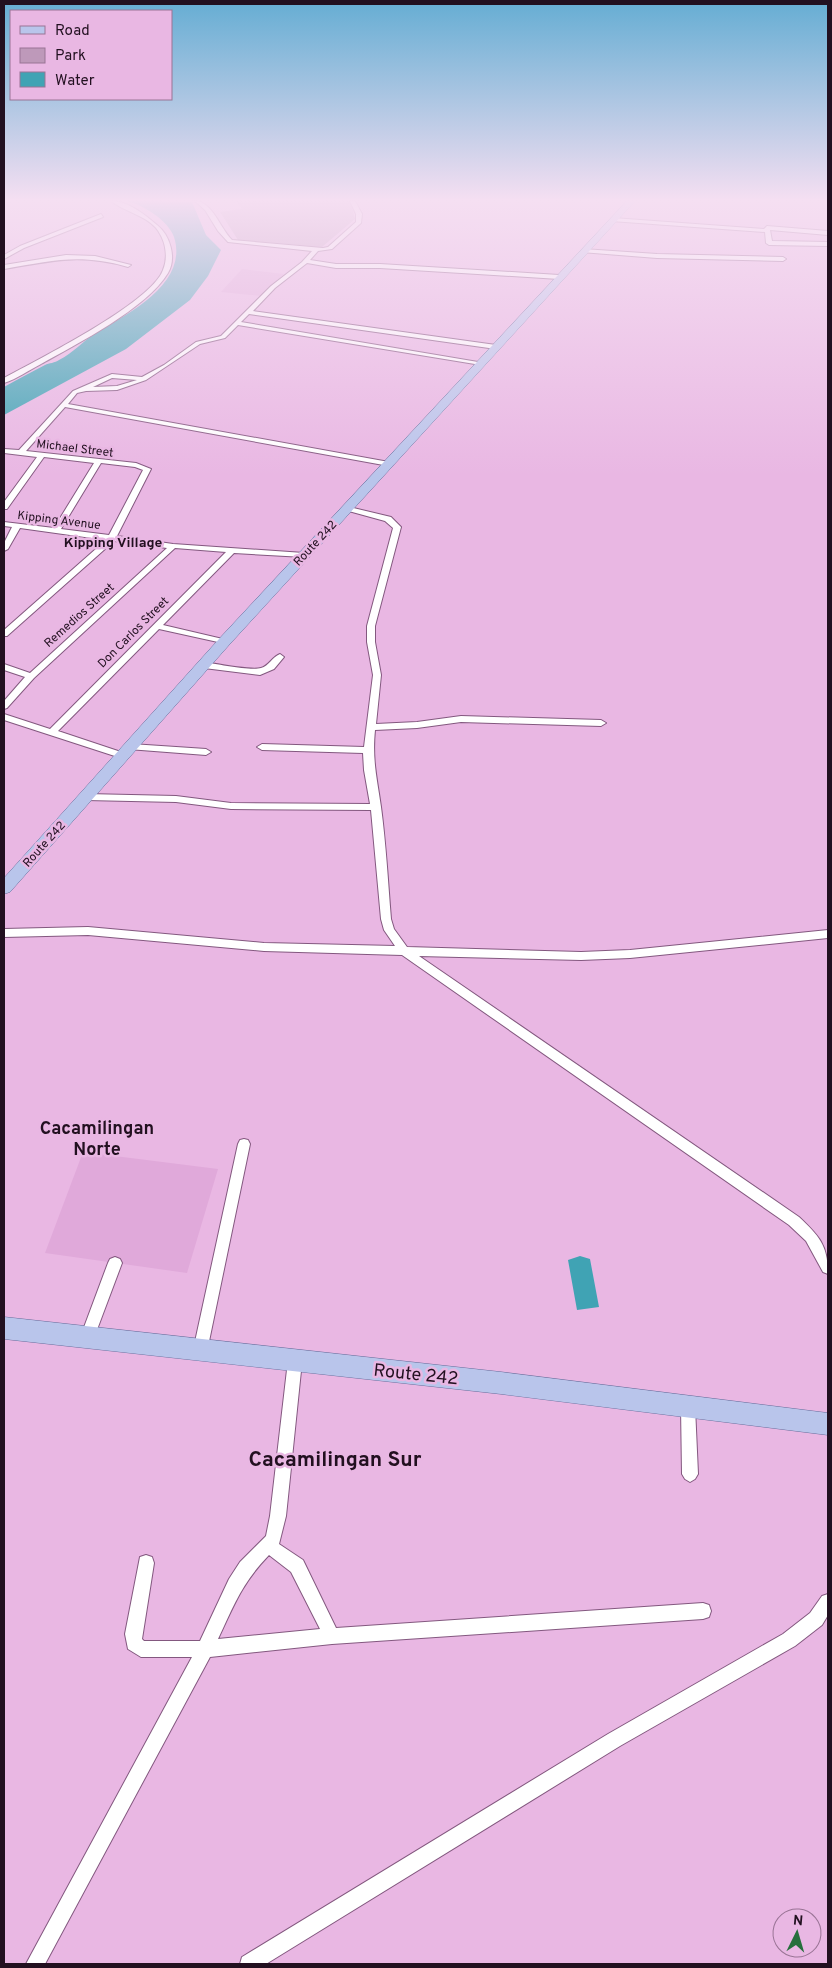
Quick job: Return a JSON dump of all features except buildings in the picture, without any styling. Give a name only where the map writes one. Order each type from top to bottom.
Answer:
[{"type":"main road","name":"Route 242","points":[[4,888],[224,642],[545,293]]},
{"type":"main road","name":"Route 242","points":[[4,1328],[500,1383],[828,1424]]},
{"type":"street","points":[[4,380],[64,349],[128,308],[147,293]]},
{"type":"street","points":[[22,452],[75,392],[117,388],[144,379],[198,344],[223,337],[267,293]]},
{"type":"street","points":[[248,312],[496,347]]},
{"type":"street","points":[[236,323],[481,363]]},
{"type":"street","points":[[83,390],[101,378],[115,374],[144,379]]},
{"type":"street","points":[[63,405],[389,464]]},
{"type":"street","name":"Michael Street","points":[[4,451],[147,469],[147,473],[112,538]]},
{"type":"street","points":[[4,507],[42,455]]},
{"type":"street","points":[[57,530],[98,462]]},
{"type":"street","points":[[348,508],[388,519],[397,527],[371,626],[371,642],[377,675],[368,750],[369,770],[376,807],[386,919],[389,930],[404,951],[794,1221],[811,1237],[828,1268]]},
{"type":"street","name":"Kipping Avenue","points":[[4,524],[173,546],[232,550]]},
{"type":"street","points":[[4,549],[17,526]]},
{"type":"street","points":[[4,634],[112,538]]},
{"type":"street","name":"Remedios Street","points":[[4,706],[31,676],[173,546]]},
{"type":"street","points":[[232,550],[304,555]]},
{"type":"street","name":"Don Carlos Street","points":[[52,732],[232,550]]},
{"type":"street","points":[[156,626],[224,642]]},
{"type":"street","points":[[204,665],[260,672],[272,667],[280,657]]},
{"type":"street","points":[[4,667],[31,676]]},
{"type":"street","points":[[4,717],[127,752],[206,752]]},
{"type":"street","points":[[372,726],[417,725],[461,719],[601,723]]},
{"type":"street","points":[[262,747],[368,750]]},
{"type":"street","points":[[86,797],[186,800],[231,806],[376,807]]},
{"type":"street","points":[[4,933],[88,932],[264,947],[607,956],[828,934]]},
{"type":"street","points":[[200,1351],[244,1144]]},
{"type":"street","points":[[88,1338],[114,1263]]},
{"type":"street","points":[[35,1964],[205,1649],[235,1585],[246,1568],[268,1545],[275,1533],[295,1361]]},
{"type":"street","points":[[688,1407],[690,1474]]},
{"type":"street","points":[[268,1545],[297,1566],[332,1636]]},
{"type":"street","points":[[146,1563],[133,1634],[134,1643],[141,1649],[205,1649],[332,1636],[703,1611]]},
{"type":"street","points":[[249,1964],[606,1744],[789,1640],[816,1619],[828,1602]]},
{"type":"shaded area","points":[[229,293],[264,293],[261,296]]},
{"type":"shaded area","points":[[83,1152],[218,1169],[187,1273],[45,1253]]},
{"type":"water","points":[[155,293],[195,293],[190,300],[126,349],[4,415],[4,387],[45,365],[56,362],[91,336],[124,316]]},
{"type":"water","points":[[580,1256],[590,1259],[599,1307],[577,1310],[568,1260]]},
{"type":"district","name":"Kipping Village","points":[[113,542]]},
{"type":"district","name":"Cacamilingan Norte","points":[[97,1138]]},
{"type":"district","name":"Cacamilingan Sur","points":[[335,1459]]}]
